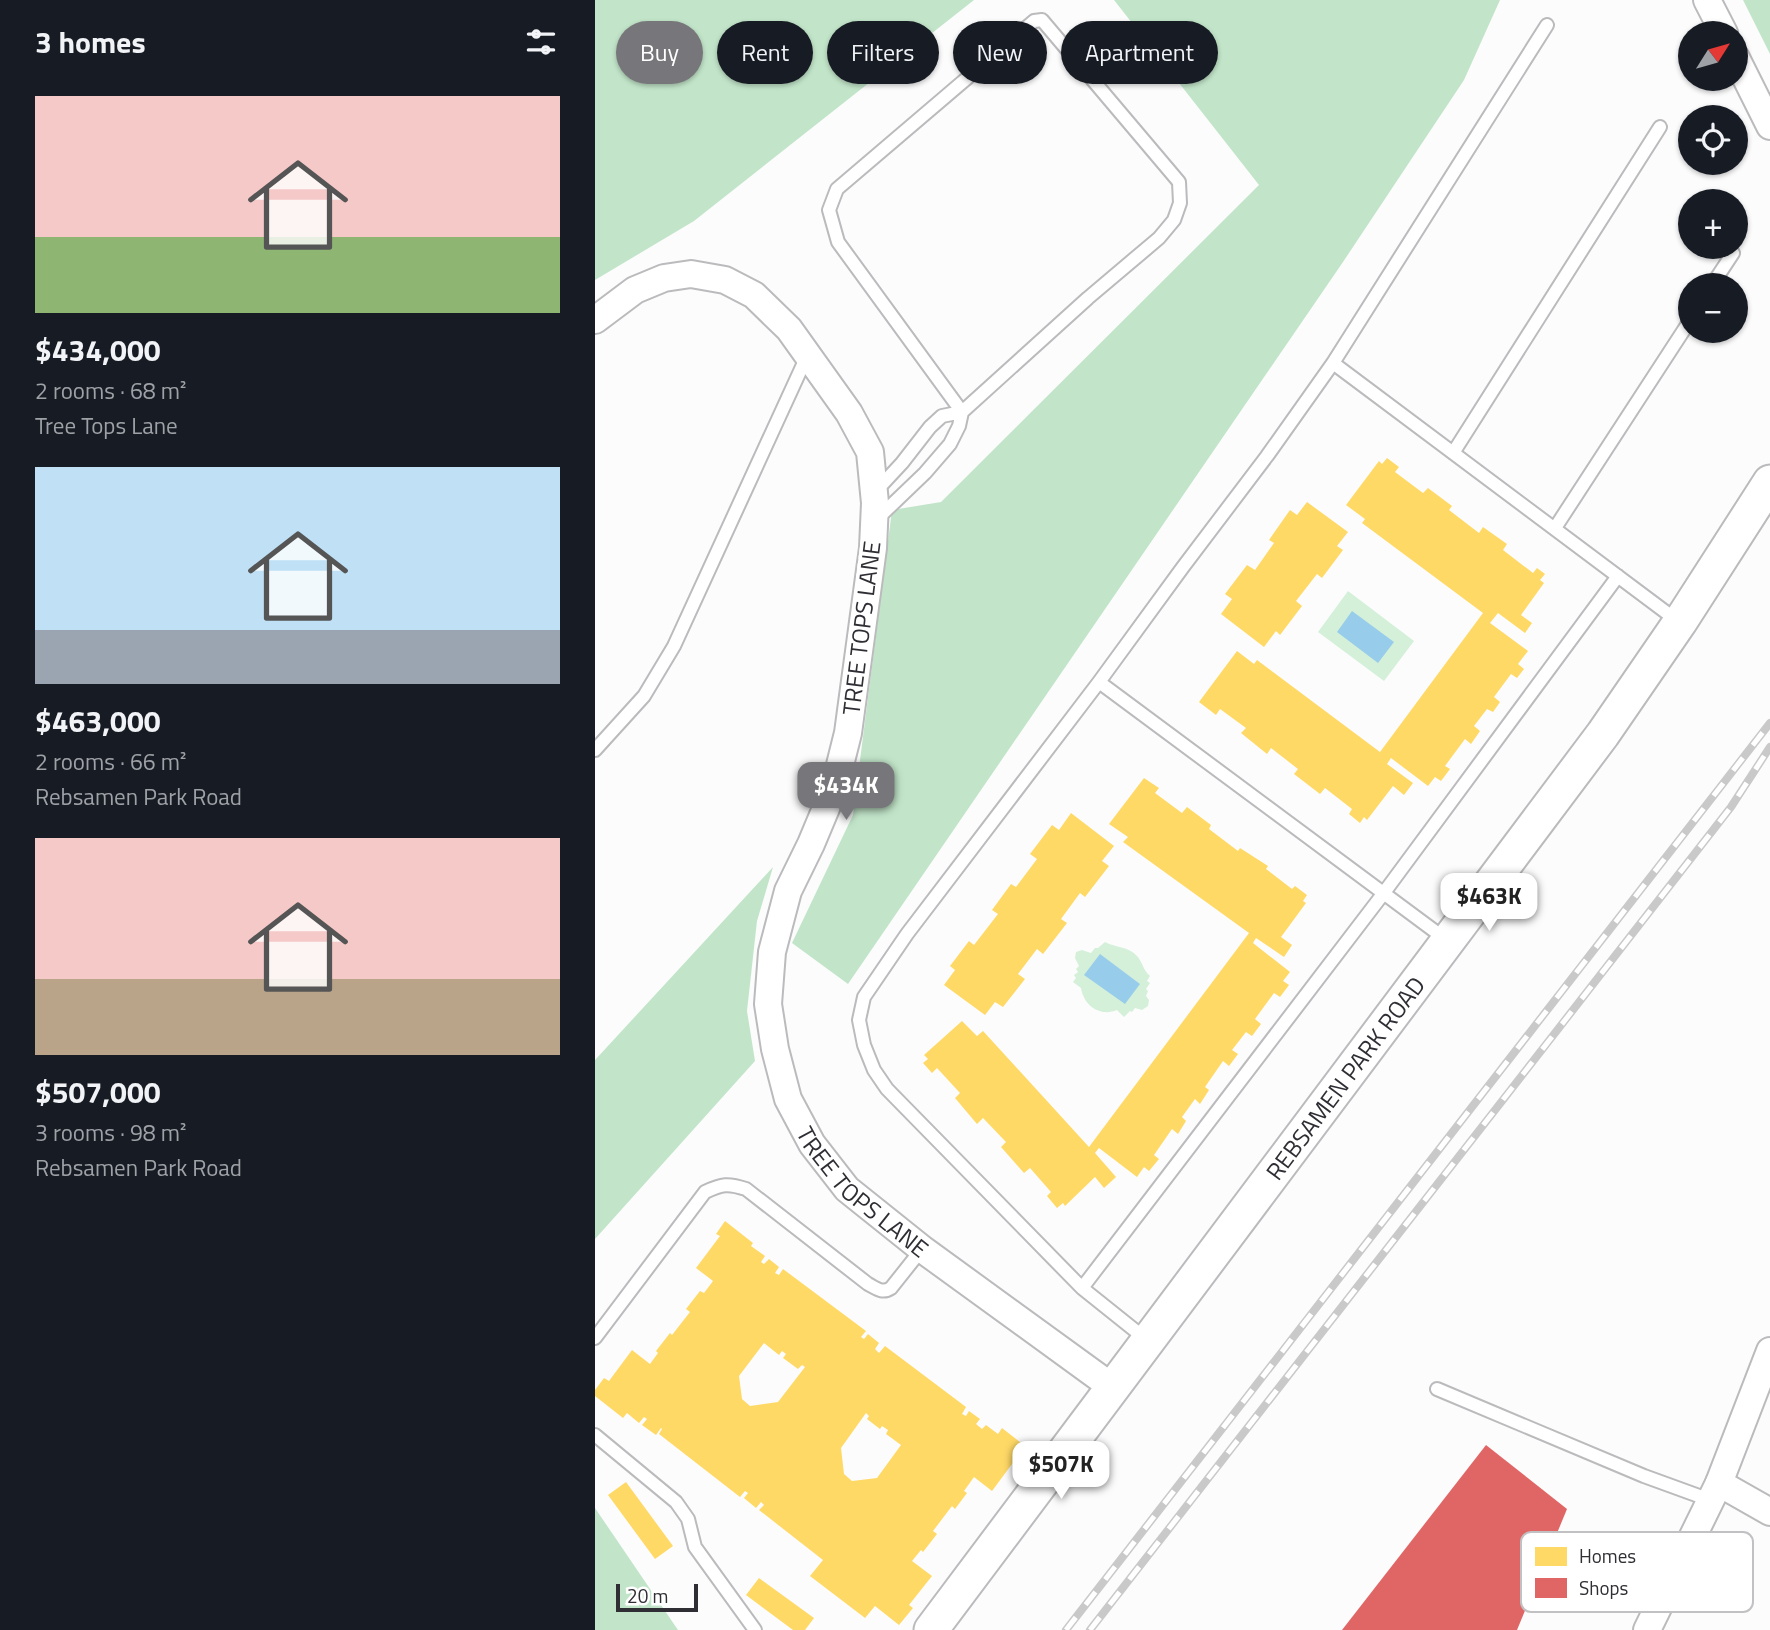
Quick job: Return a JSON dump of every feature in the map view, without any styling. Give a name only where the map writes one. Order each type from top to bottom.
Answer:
[{"type":"street","points":[[1707,0],[1718,21]]},
{"type":"street","points":[[1748,82],[1770,127]]},
{"type":"street","name":"TREE TOPS LANE","points":[[595,320],[635,290],[664,278],[691,274],[725,280],[754,295],[789,329],[849,413],[870,452],[874,493],[873,548],[848,733],[834,789],[788,891],[772,952],[768,1004],[775,1049],[788,1099],[812,1144],[847,1189],[922,1249],[1112,1387]]},
{"type":"street","name":"REBSAMEN PARK ROAD","points":[[931,1630],[1603,734],[1680,622],[1770,482]]},
{"type":"street","points":[[1695,1532],[1714,1492],[1770,1351]]},
{"type":"street","points":[[1714,1492],[1770,1512]]},
{"type":"street","points":[[1647,1630],[1656,1612]]},
{"type":"lane","points":[[874,493],[942,416],[962,412],[1159,238],[1174,220],[1180,203],[1179,182],[1042,20],[1034,21],[837,189],[829,210],[838,242],[962,412],[959,426],[950,444],[925,473],[874,522]]},
{"type":"lane","points":[[1147,1340],[1081,1288],[887,1089],[874,1070],[864,1045],[859,1020],[864,997],[901,943],[1099,682],[1333,363],[1547,25]]},
{"type":"lane","points":[[1453,453],[1660,127]]},
{"type":"lane","points":[[1555,528],[1678,339]]},
{"type":"lane","points":[[595,750],[644,696],[674,646],[807,356]]},
{"type":"lane","points":[[1333,363],[1680,622]]},
{"type":"lane","points":[[1081,1288],[1383,894],[1618,576]]},
{"type":"lane","points":[[1099,682],[1449,941]]},
{"type":"lane","points":[[595,1338],[705,1192],[719,1185],[732,1184],[746,1189],[868,1284],[881,1291],[891,1288],[922,1249]]},
{"type":"lane","points":[[1437,1389],[1644,1476],[1714,1492]]},
{"type":"lane","points":[[595,1435],[676,1502],[688,1519],[695,1547],[755,1630]]},
{"type":"green space","points":[[595,0],[974,0],[939,28],[939,21],[827,21],[827,84],[868,84],[694,221],[595,280]]},
{"type":"green space","points":[[1114,0],[1500,0],[1464,80],[1343,262],[848,984],[792,943],[853,815],[892,510],[941,502],[1259,185],[1180,84],[1218,84],[1218,21],[1130,21]]},
{"type":"green space","points":[[1743,0],[1770,0],[1770,54]]},
{"type":"green space","points":[[1348,591],[1414,641],[1384,681],[1318,632]]},
{"type":"green space","points":[[773,867],[757,921],[747,1011],[755,1061],[595,1239],[595,1060]]},
{"type":"green space","points":[[1105,942],[1133,953],[1150,976],[1146,989],[1148,1006],[1142,1010],[1135,1008],[1124,1017],[1117,1010],[1099,1011],[1089,1005],[1081,988],[1073,982],[1079,966],[1075,958],[1076,952],[1082,950],[1091,953]]},
{"type":"green space","points":[[595,1508],[678,1630],[595,1630]]},
{"type":"water","points":[[1352,611],[1394,642],[1378,663],[1337,632]]},
{"type":"water","points":[[1100,954],[1140,984],[1125,1004],[1084,975]]},
{"type":"building: Homes","points":[[1387,458],[1399,467],[1395,472],[1423,493],[1428,488],[1452,506],[1449,510],[1479,533],[1483,527],[1507,544],[1503,550],[1533,573],[1537,568],[1545,574],[1540,580],[1544,583],[1521,615],[1532,623],[1525,633],[1498,613],[1490,623],[1528,651],[1518,664],[1524,669],[1517,678],[1511,674],[1494,697],[1500,702],[1493,712],[1487,709],[1474,726],[1480,731],[1471,744],[1465,739],[1445,766],[1450,769],[1441,781],[1435,777],[1428,786],[1391,758],[1387,764],[1413,783],[1404,795],[1393,786],[1367,820],[1364,817],[1360,823],[1349,814],[1352,809],[1325,788],[1320,794],[1294,774],[1298,769],[1271,748],[1267,754],[1241,733],[1246,728],[1220,709],[1216,715],[1199,702],[1237,651],[1254,664],[1257,660],[1380,752],[1483,613],[1362,523],[1365,519],[1346,505],[1379,461],[1382,464]]},
{"type":"building: Homes","points":[[1307,502],[1348,532],[1337,546],[1343,550],[1322,578],[1317,574],[1296,601],[1302,606],[1280,635],[1276,631],[1264,647],[1221,614],[1232,599],[1225,594],[1247,565],[1255,570],[1274,543],[1269,540],[1290,510],[1297,515]]},
{"type":"building: Homes","points":[[1144,778],[1159,788],[1155,793],[1182,813],[1187,807],[1211,825],[1209,829],[1238,851],[1240,848],[1268,866],[1266,869],[1292,889],[1295,886],[1307,895],[1303,901],[1306,903],[1281,937],[1292,945],[1284,957],[1256,938],[1253,943],[1290,972],[1283,981],[1289,985],[1280,997],[1274,993],[1255,1019],[1261,1024],[1252,1036],[1246,1032],[1232,1050],[1238,1054],[1229,1066],[1223,1061],[1205,1087],[1209,1090],[1200,1104],[1195,1099],[1182,1117],[1186,1121],[1178,1134],[1172,1129],[1154,1155],[1159,1159],[1149,1171],[1144,1167],[1137,1177],[1099,1148],[1095,1153],[1116,1177],[1104,1188],[1095,1177],[1065,1206],[1063,1203],[1057,1208],[1047,1196],[1051,1192],[1030,1168],[1024,1173],[1001,1147],[1006,1142],[983,1118],[977,1124],[955,1098],[960,1093],[937,1068],[932,1073],[923,1063],[928,1059],[924,1055],[962,1021],[977,1036],[983,1031],[1089,1147],[1249,933],[1123,842],[1128,837],[1109,824]]},
{"type":"building: Homes","points":[[1071,813],[1114,846],[1102,861],[1109,866],[1085,897],[1080,893],[1061,919],[1067,923],[1043,954],[1037,949],[1018,974],[1025,979],[1003,1007],[995,1002],[985,1015],[944,985],[955,970],[950,966],[969,941],[974,945],[998,914],[992,910],[1011,884],[1016,887],[1037,859],[1030,854],[1052,825],[1059,830]]},
{"type":"building: Homes","points":[[725,1221],[765,1256],[761,1262],[764,1264],[769,1259],[779,1267],[775,1273],[779,1275],[783,1269],[866,1331],[861,1337],[864,1339],[868,1334],[879,1343],[875,1349],[879,1353],[885,1346],[966,1407],[962,1414],[966,1416],[969,1411],[980,1419],[976,1424],[982,1429],[986,1425],[998,1434],[1002,1428],[1030,1450],[1019,1464],[1015,1460],[992,1491],[974,1477],[964,1491],[967,1493],[955,1509],[952,1506],[933,1531],[937,1534],[912,1561],[932,1576],[909,1605],[913,1608],[899,1625],[875,1606],[865,1618],[810,1576],[823,1560],[759,1510],[764,1505],[761,1502],[756,1508],[744,1498],[748,1493],[745,1491],[740,1497],[659,1434],[661,1428],[656,1435],[642,1425],[647,1419],[644,1417],[639,1423],[627,1413],[623,1418],[595,1396],[595,1390],[604,1378],[609,1381],[632,1350],[650,1364],[658,1353],[656,1351],[690,1312],[686,1309],[700,1291],[704,1293],[713,1281],[696,1268],[720,1236],[716,1234]],"holes":[[[764,1343],[779,1355],[782,1351],[786,1354],[783,1358],[798,1369],[802,1365],[805,1367],[778,1402],[750,1406],[742,1399],[739,1376]],[[866,1413],[869,1416],[867,1419],[880,1429],[882,1426],[888,1430],[886,1434],[901,1445],[877,1478],[852,1481],[844,1474],[841,1448]]]},
{"type":"building: Homes","points":[[626,1482],[673,1546],[655,1559],[608,1495]]},
{"type":"building: Homes","points":[[759,1578],[814,1618],[805,1630],[793,1630],[746,1595]]},
{"type":"building: Shops","points":[[1486,1445],[1567,1509],[1557,1532],[1521,1532],[1521,1612],[1524,1612],[1517,1630],[1342,1630]]},
{"type":"railway","points":[[1066,1630],[1770,723]]},
{"type":"railway","points":[[1090,1630],[1731,807],[1770,747]]}]
